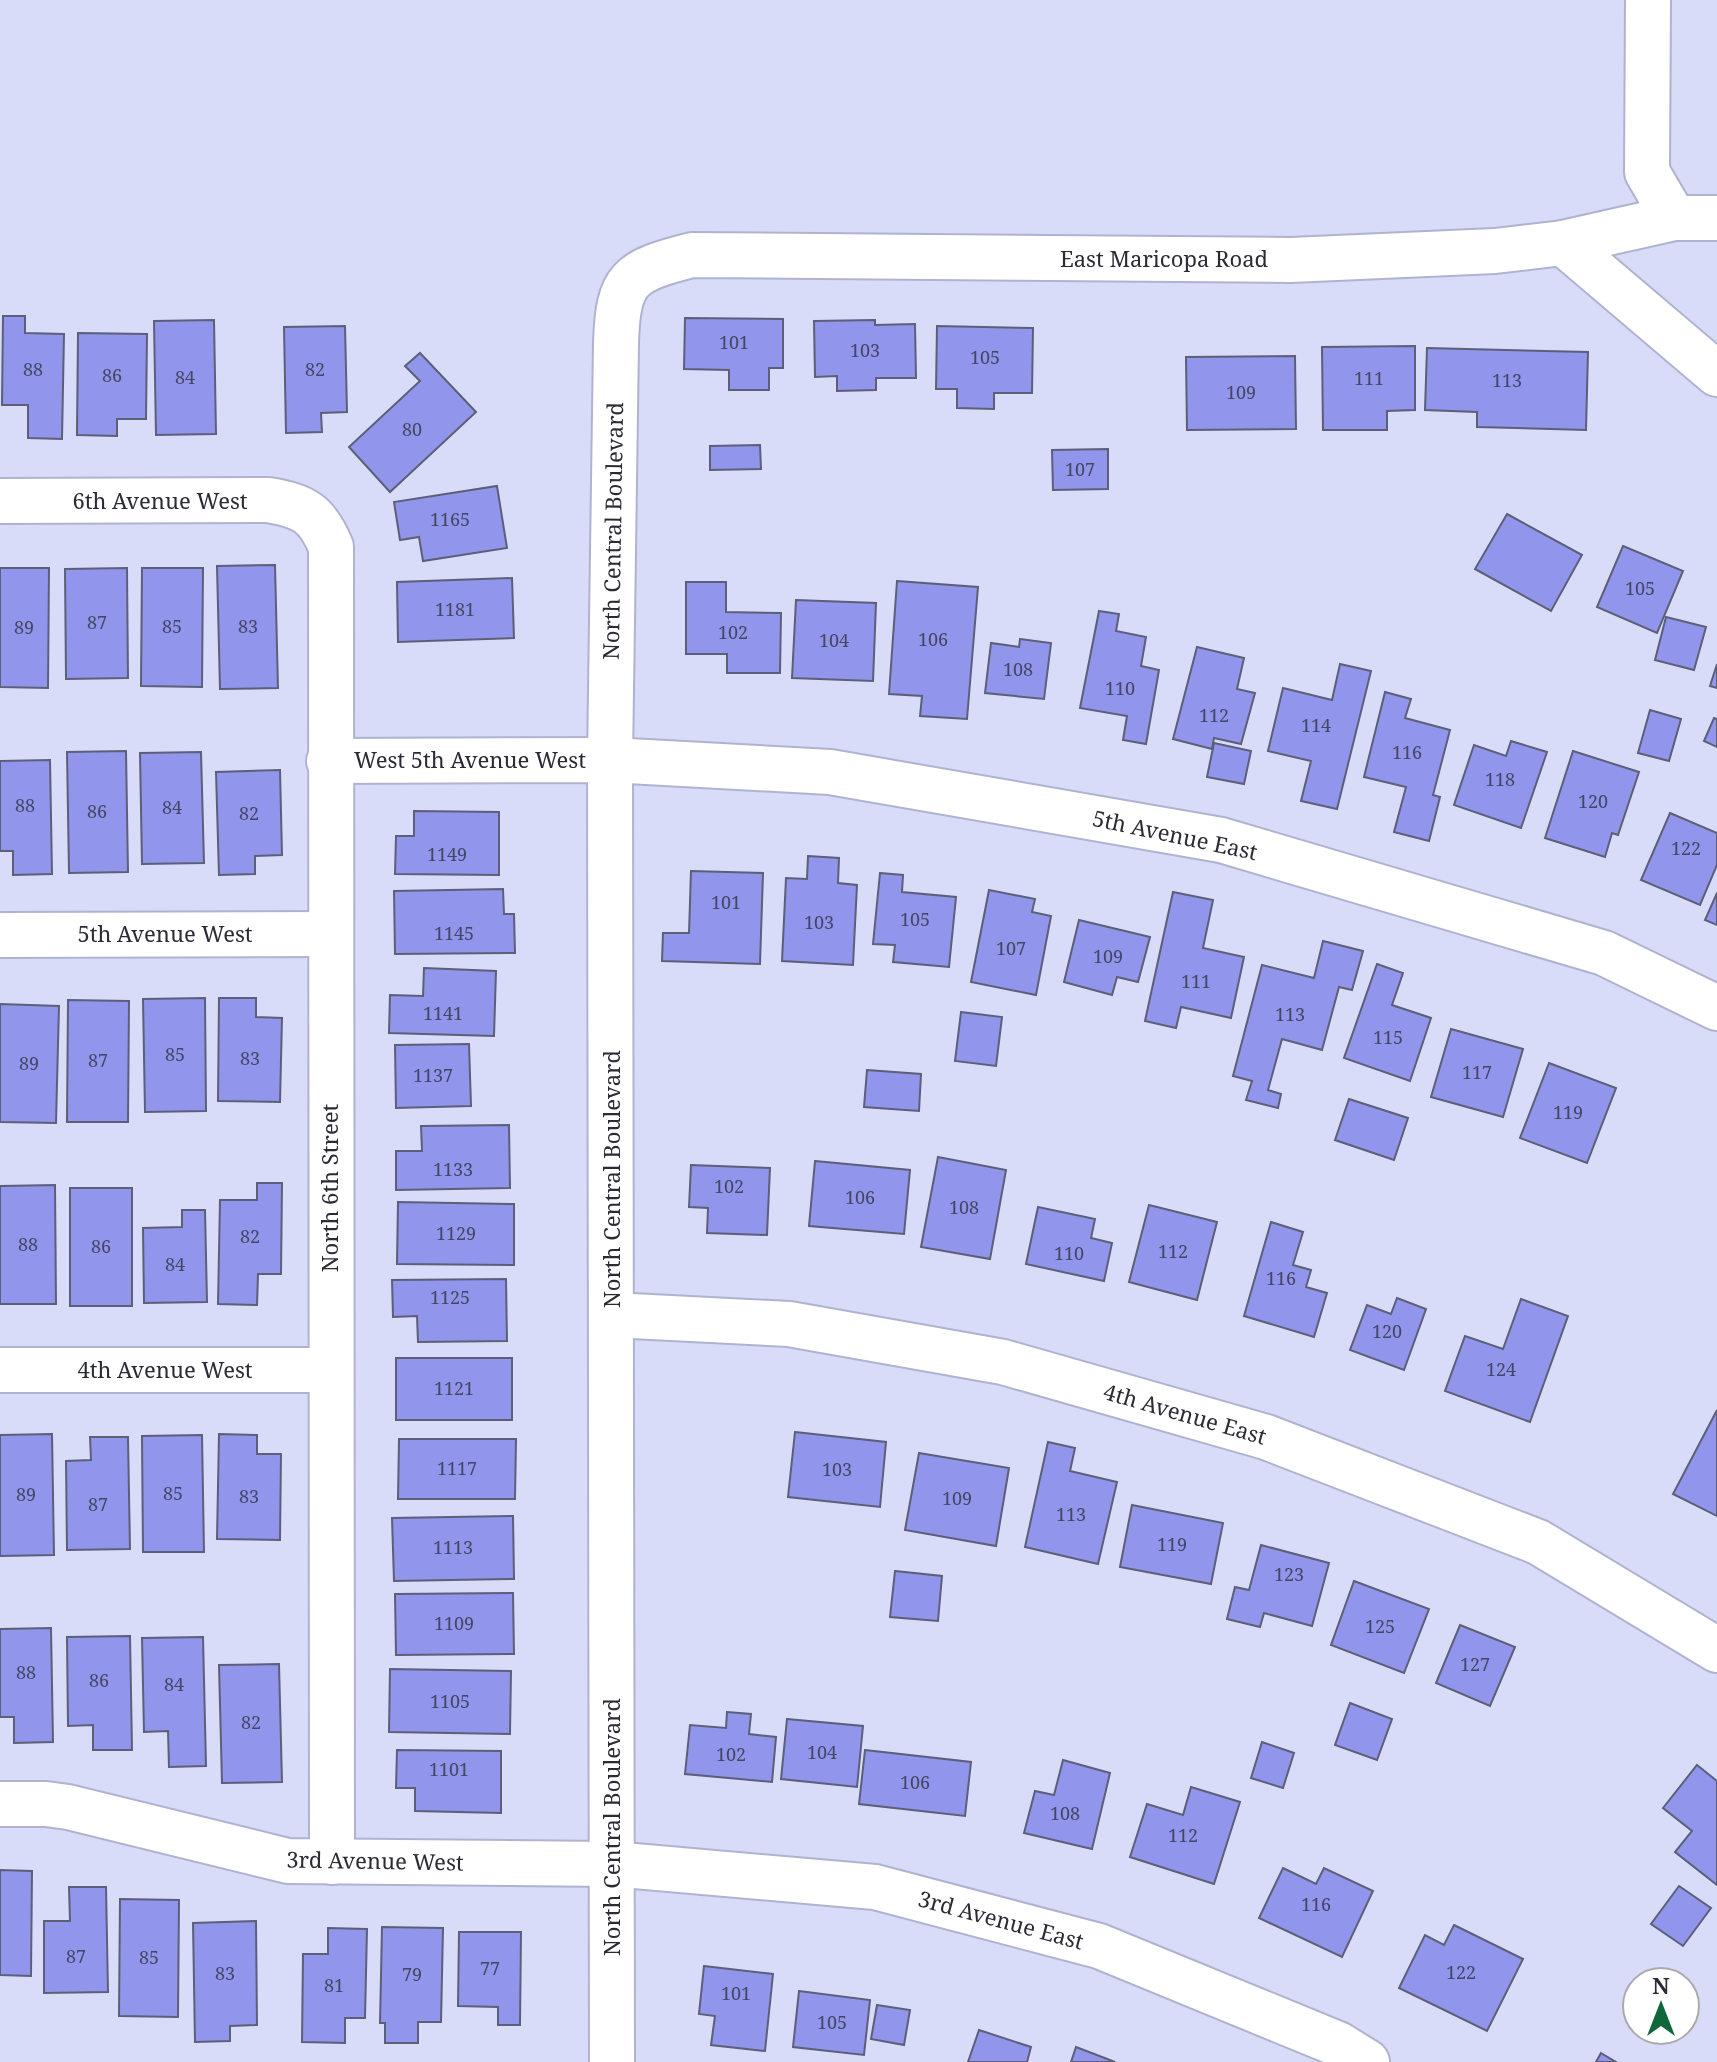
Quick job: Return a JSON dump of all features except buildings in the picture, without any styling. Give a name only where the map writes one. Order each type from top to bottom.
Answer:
[{"type":"street","points":[[1648,0],[1647,172],[1674,218]]},
{"type":"street","name":"East Maricopa Road","points":[[620,296],[629,282],[645,271],[692,255],[1291,260],[1495,251],[1563,243],[1674,218],[1717,218]]},
{"type":"street","points":[[1563,243],[1717,374]]},
{"type":"street","name":"North Central Boulevard","points":[[612,2062],[610,760],[616,343],[620,296]]},
{"type":"street","name":"6th Avenue West","points":[[0,501],[268,500],[288,503],[316,518]]},
{"type":"street","name":"North 6th Street","points":[[316,518],[332,555],[329,761],[332,1862]]},
{"type":"street","name":"West 5th Avenue West","points":[[329,761],[610,760]]},
{"type":"street","name":"5th Avenue East","points":[[610,760],[830,772],[1221,840],[1604,953],[1717,1008]]},
{"type":"street","name":"5th Avenue West","points":[[0,935],[330,934]]},
{"type":"street","name":"4th Avenue East","points":[[612,1315],[789,1324],[1003,1362],[1266,1437],[1538,1542],[1717,1650]]},
{"type":"street","name":"4th Avenue West","points":[[0,1370],[331,1370]]},
{"type":"street","name":"3rd Avenue West","points":[[0,1804],[68,1807],[272,1858],[332,1862],[612,1864]]},
{"type":"street","name":"3rd Avenue East","points":[[612,1864],[875,1887],[1084,1942],[1338,2044],[1367,2062]]}]
